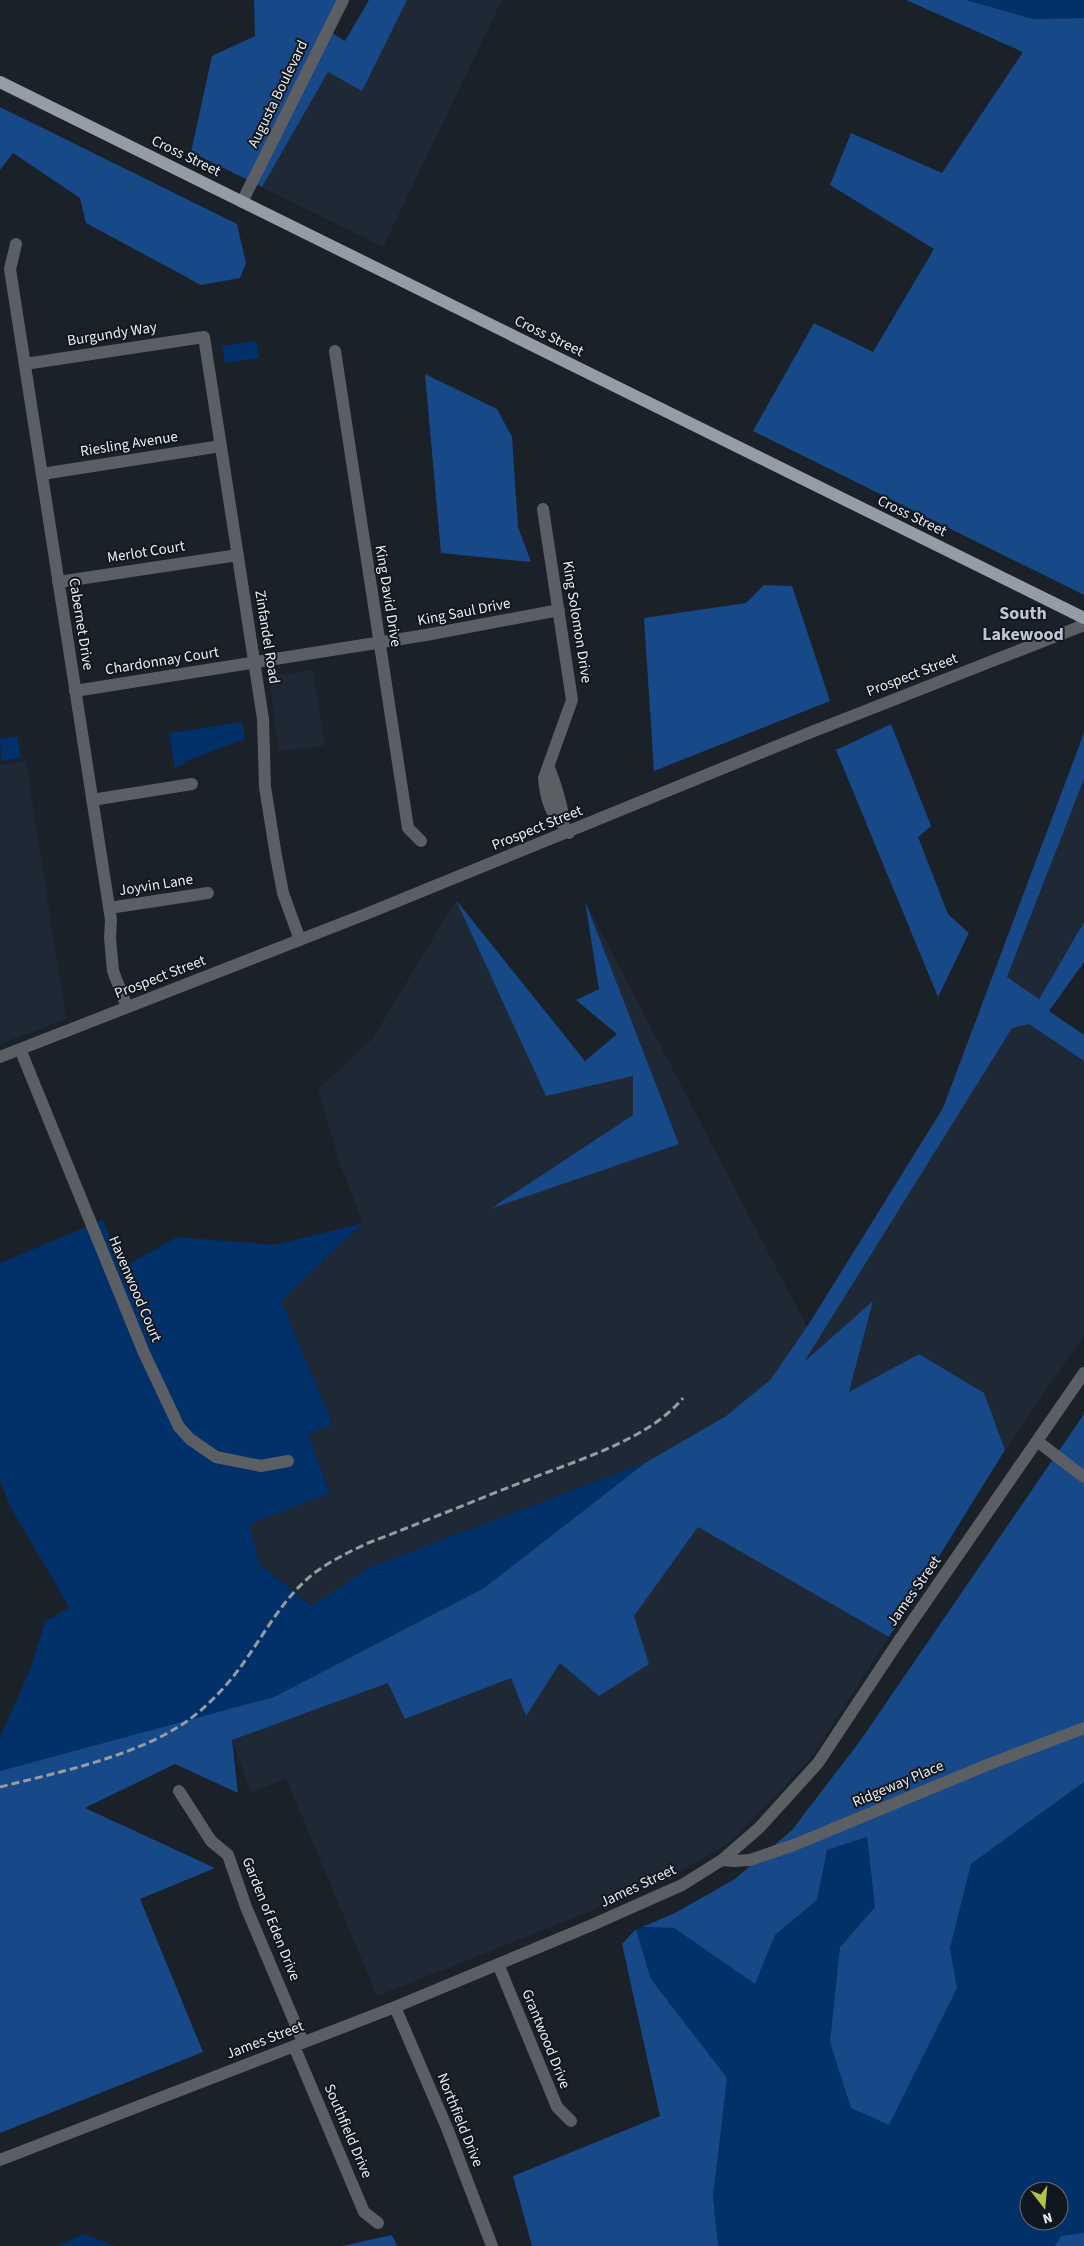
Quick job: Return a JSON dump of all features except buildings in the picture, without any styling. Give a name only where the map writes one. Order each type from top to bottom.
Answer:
[{"type":"main road","name":"Cross Street","points":[[0,82],[1084,618]]},
{"type":"street","name":"Augusta Boulevard","points":[[242,202],[343,0]]},
{"type":"street","name":"Cabernet Drive","points":[[16,244],[10,269],[109,908],[113,971],[127,1007]]},
{"type":"street","name":"Burgundy Way","points":[[25,364],[204,337]]},
{"type":"street","name":"Zinfandel Road","points":[[204,337],[263,719],[265,787],[274,846],[283,893],[300,940]]},
{"type":"street","name":"King David Drive","points":[[335,351],[378,643],[408,828],[421,841]]},
{"type":"street","name":"Riesling Avenue","points":[[42,474],[221,446]]},
{"type":"street","name":"King Solomon Drive","points":[[543,509],[572,700],[544,778],[545,789],[552,809],[556,817],[566,827]]},
{"type":"street","name":"Merlot Court","points":[[58,582],[238,554]]},
{"type":"street","name":"King Saul Drive","points":[[316,654],[559,610]]},
{"type":"street","name":"Prospect Street","points":[[0,1057],[300,940],[566,827],[1084,625]]},
{"type":"street","name":"Chardonnay Court","points":[[75,691],[316,654]]},
{"type":"street","points":[[92,800],[192,784]]},
{"type":"street","name":"Joyvin Lane","points":[[109,908],[208,893]]},
{"type":"street","name":"Havenwood Court","points":[[20,1049],[144,1353],[179,1427],[190,1439],[216,1457],[260,1466],[288,1461]]},
{"type":"street","name":"James Street","points":[[0,2160],[395,2007],[592,1925],[682,1885],[722,1860],[759,1828],[818,1763],[900,1639],[1084,1374]]},
{"type":"street","points":[[1037,1441],[1084,1477]]},
{"type":"street","name":"Ridgeway Place","points":[[722,1860],[734,1862],[750,1860],[794,1845],[987,1765],[1084,1728]]},
{"type":"street","name":"Garden of Eden Drive","points":[[179,1791],[212,1841],[228,1854],[299,2044]]},
{"type":"street","name":"Grantwood Drive","points":[[498,1964],[557,2107],[571,2121]]},
{"type":"street","name":"Northfield Drive","points":[[395,2007],[447,2128],[492,2246]]},
{"type":"street","name":"Southfield Drive","points":[[299,2044],[364,2212],[378,2223]]},
{"type":"shaded area","points":[[254,0],[341,0],[327,30],[345,41],[369,0],[407,0],[362,91],[328,72],[262,187],[191,152],[212,56],[255,36]]},
{"type":"shaded area","points":[[407,0],[502,0],[383,247],[262,187],[328,71],[362,90]]},
{"type":"shaded area","points":[[906,0],[966,0],[1033,19],[1084,18],[1084,595],[753,431],[814,323],[873,352],[934,249],[830,185],[851,133],[942,173],[1023,52]]},
{"type":"shaded area","points":[[966,0],[1084,0],[1084,18],[1033,19]]},
{"type":"shaded area","points":[[0,107],[237,224],[246,263],[240,278],[201,285],[86,223],[80,198],[13,153],[0,170]]},
{"type":"shaded area","points":[[256,341],[259,358],[225,363],[222,346]]},
{"type":"shaded area","points":[[425,374],[497,409],[512,437],[518,527],[531,562],[441,553]]},
{"type":"shaded area","points":[[764,585],[792,586],[830,701],[654,771],[644,618],[746,603]]},
{"type":"shaded area","points":[[313,670],[325,745],[279,752],[269,676]]},
{"type":"shaded area","points":[[242,722],[245,739],[189,760],[175,769],[169,733]]},
{"type":"shaded area","points":[[891,724],[931,826],[918,837],[948,914],[969,933],[938,997],[836,750]]},
{"type":"shaded area","points":[[1084,733],[1084,779],[1007,977],[1039,999],[1084,922],[1084,962],[1049,1011],[1084,1035],[1084,1061],[1029,1024],[1012,1028],[804,1362],[873,1301],[849,1392],[919,1354],[984,1393],[1005,1450],[889,1637],[698,1527],[634,1616],[649,1664],[599,1696],[560,1663],[526,1716],[511,1678],[405,1719],[388,1683],[232,1740],[238,1793],[175,1764],[85,1808],[215,1868],[140,1899],[203,2052],[0,2133],[0,1771],[274,1697],[484,1588],[645,1463],[726,1416],[771,1379],[807,1327],[943,1108]]},
{"type":"shaded area","points":[[17,736],[21,758],[1,761],[0,739]]},
{"type":"shaded area","points":[[26,761],[66,1019],[0,1044],[0,765]]},
{"type":"shaded area","points":[[1084,779],[1084,922],[1038,999],[1007,978]]},
{"type":"shaded area","points":[[456,900],[546,1096],[633,1076],[633,1115],[492,1207],[679,1144],[585,901],[807,1327],[1012,1028],[1029,1023],[1084,1061],[1084,1335],[1005,1450],[984,1393],[849,1393],[873,1302],[802,1364],[771,1379],[726,1416],[645,1463],[370,1567],[313,1606],[259,1564],[250,1524],[330,1492],[308,1434],[333,1423],[281,1301],[363,1223],[340,1164],[318,1090],[373,1038]]},
{"type":"shaded area","points":[[456,900],[585,1061],[617,1034],[576,1000],[599,989],[585,901],[679,1144],[490,1209],[633,1115],[633,1076],[546,1096]]},
{"type":"shaded area","points":[[103,1220],[123,1267],[177,1237],[274,1245],[363,1223],[281,1301],[333,1424],[308,1434],[330,1493],[250,1524],[259,1564],[312,1606],[370,1567],[645,1463],[484,1588],[274,1697],[0,1771],[0,1737],[30,1670],[45,1622],[69,1607],[10,1506],[0,1481],[0,1263]]},
{"type":"shaded area","points":[[1084,1414],[1084,1782],[971,1864],[950,1948],[957,1988],[889,2125],[851,2108],[830,2042],[840,1947],[875,1907],[867,1837],[827,1850],[817,1900],[775,1935],[755,1984],[674,1928],[642,1927],[675,1913],[735,1879],[792,1830],[860,1741]]},
{"type":"shaded area","points":[[698,1527],[889,1637],[810,1759],[731,1842],[663,1882],[377,1996],[286,1778],[251,1793],[232,1740],[389,1683],[405,1719],[512,1678],[526,1715],[560,1663],[649,1664],[634,1616]]},
{"type":"shaded area","points":[[1084,1782],[1084,2233],[1061,2236],[1055,2246],[718,2246],[713,2197],[726,2078],[651,1979],[636,1929],[642,1927],[674,1928],[755,1983],[775,1935],[817,1900],[827,1850],[867,1837],[875,1907],[840,1947],[957,1988],[950,1948],[971,1864]]},
{"type":"shaded area","points":[[636,1929],[651,1979],[727,2078],[713,2197],[718,2246],[532,2246],[513,2176],[660,2116],[622,1944]]},
{"type":"shaded area","points":[[1084,2233],[1084,2246],[1055,2246],[1061,2236]]},
{"type":"shaded area","points":[[84,2234],[115,2246],[56,2246]]},
{"type":"shaded area","points":[[392,2235],[397,2246],[342,2246]]},
{"type":"railway","points":[[0,1787],[105,1759],[157,1739],[180,1726],[200,1711],[221,1691],[239,1669],[291,1595],[313,1574],[326,1565],[368,1543],[610,1448],[650,1426],[668,1413],[683,1398]]},
{"type":"district","name":"South Lakewood","points":[[1023,623]]}]
